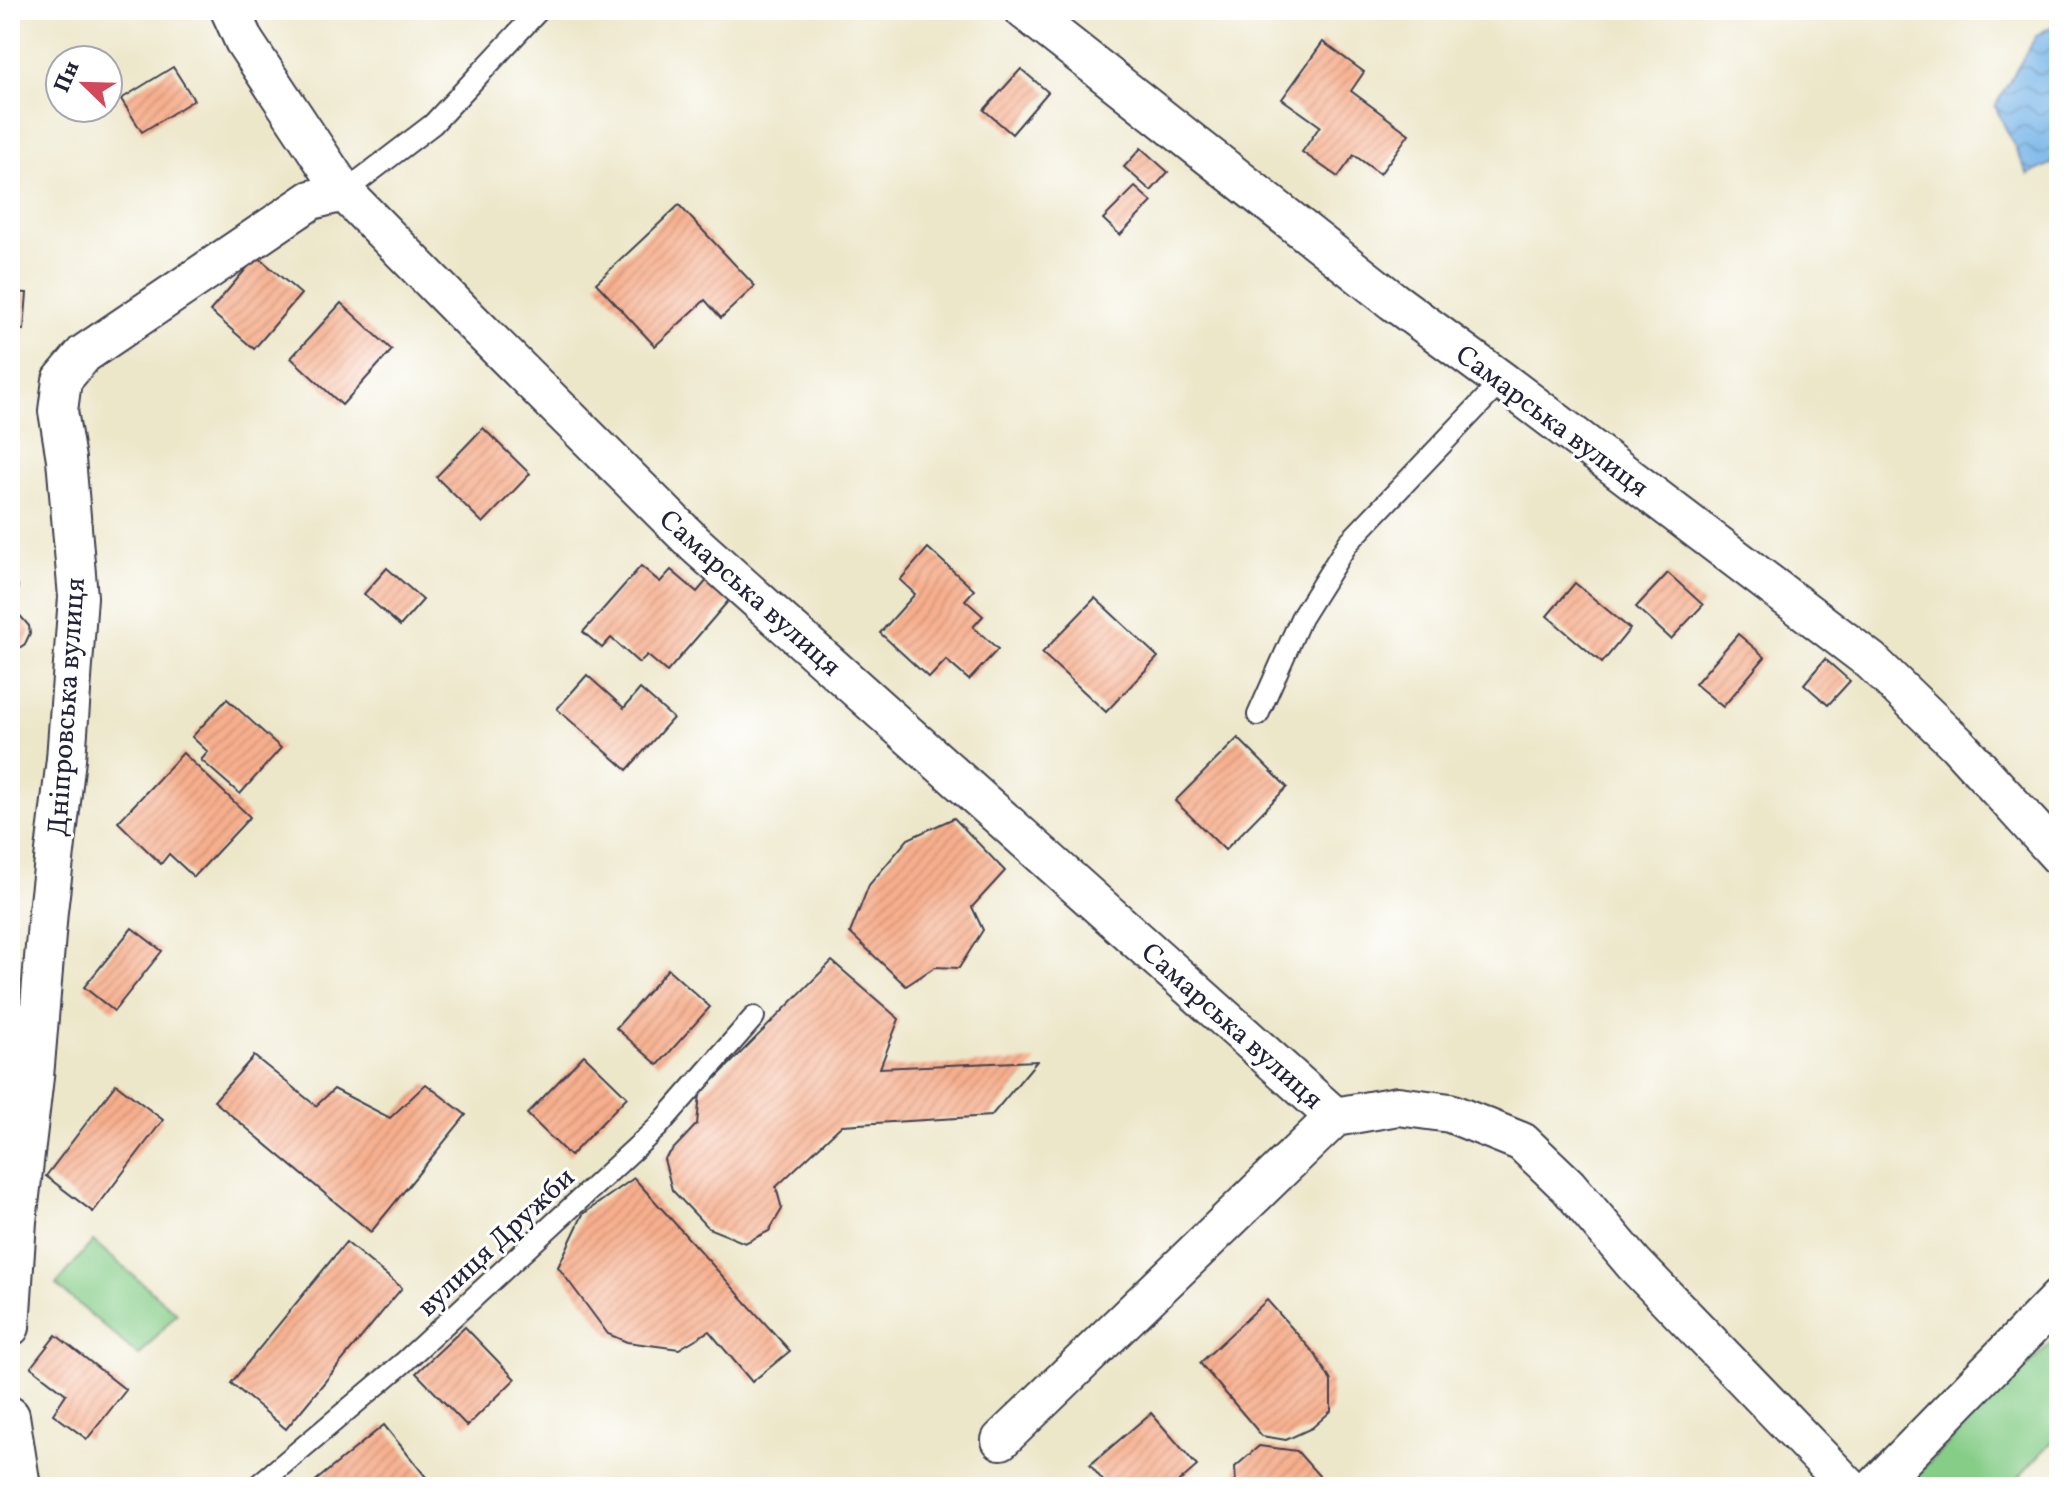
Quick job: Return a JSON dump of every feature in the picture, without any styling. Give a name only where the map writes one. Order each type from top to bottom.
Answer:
[{"type":"street","name":"Самарська вулиця","points":[[230,10],[244,41],[344,192],[695,544],[1335,1117]]},
{"type":"street","name":"Самарська вулиця","points":[[1024,10],[1381,292],[1871,661],[1957,744],[2059,856]]},
{"type":"street","name":"Дніпровська вулиця","points":[[10,1327],[17,1221],[66,759],[78,597],[66,459],[58,411],[62,380],[84,354],[311,200],[344,192]]},
{"type":"street","name":"Самарська вулиця","points":[[1001,1440],[1335,1117],[1398,1106],[1450,1113],[1522,1142],[1568,1186],[1634,1264],[1849,1487]]},
{"type":"street","points":[[1875,1487],[2059,1298]]},
{"type":"street","points":[[10,1416],[21,1487]]},
{"type":"lane","points":[[344,192],[433,124],[539,10]]},
{"type":"lane","points":[[1258,715],[1301,618],[1348,543],[1502,381]]},
{"type":"lane","name":"вулиця Дружби","points":[[256,1487],[403,1363],[657,1128],[754,1017]]},
{"type":"green space","points":[[93,1241],[177,1313],[139,1356],[56,1285]]},
{"type":"green space","points":[[2059,1335],[2059,1434],[2010,1487],[1904,1487]]},
{"type":"water","points":[[2059,22],[2059,160],[2028,175],[1995,106],[2037,35]]},
{"type":"building","points":[[1323,42],[1364,72],[1351,91],[1409,134],[1380,174],[1354,155],[1338,177],[1302,152],[1320,126],[1282,99]]},
{"type":"building","points":[[173,67],[194,100],[142,132],[124,104],[124,97]]},
{"type":"building","points":[[1021,69],[1048,92],[1012,134],[984,110]]},
{"type":"building","points":[[1141,148],[1168,172],[1151,191],[1124,167]]},
{"type":"building","points":[[1135,187],[1152,202],[1120,235],[1103,219]]},
{"type":"building","points":[[679,205],[755,286],[721,318],[705,300],[655,346],[596,283]]},
{"type":"building","points":[[257,256],[301,294],[254,349],[210,311]]},
{"type":"building","points":[[10,292],[27,293],[24,330],[10,329]]},
{"type":"building","points":[[341,303],[392,350],[342,405],[291,358]]},
{"type":"building","points":[[10,351],[16,351],[14,409],[10,409]]},
{"type":"building","points":[[483,428],[530,474],[483,523],[436,477]]},
{"type":"building","points":[[928,548],[974,590],[965,600],[983,616],[973,627],[998,649],[969,680],[946,660],[929,678],[880,633],[915,594],[900,580]]},
{"type":"building","points":[[641,566],[660,582],[671,570],[697,592],[708,579],[730,599],[667,672],[647,655],[639,663],[611,638],[602,648],[583,632]]},
{"type":"building","points":[[387,568],[423,600],[400,626],[364,594]]},
{"type":"building","points":[[1668,573],[1703,605],[1671,639],[1636,607]]},
{"type":"building","points":[[1575,583],[1630,629],[1602,663],[1547,616]]},
{"type":"building","points":[[10,584],[18,585],[16,611],[29,626],[30,633],[25,644],[10,654]]},
{"type":"building","points":[[1095,598],[1158,657],[1106,712],[1042,653]]},
{"type":"building","points":[[1738,634],[1765,657],[1723,707],[1695,684]]},
{"type":"building","points":[[1825,659],[1850,681],[1828,705],[1804,684]]},
{"type":"building","points":[[587,675],[624,708],[640,689],[673,718],[627,770],[557,709]]},
{"type":"building","points":[[227,699],[281,748],[240,794],[201,760],[208,752],[192,737]]},
{"type":"building","points":[[1238,738],[1287,787],[1225,850],[1175,801]]},
{"type":"building","points":[[183,753],[250,817],[194,877],[169,854],[161,864],[118,822]]},
{"type":"building","points":[[954,818],[1005,871],[972,907],[983,930],[959,968],[935,967],[906,986],[850,933],[869,885],[908,839]]},
{"type":"building","points":[[132,928],[162,951],[114,1011],[84,987]]},
{"type":"building","points":[[832,961],[899,1019],[880,1068],[1037,1061],[991,1116],[842,1125],[776,1187],[782,1209],[769,1231],[745,1243],[708,1228],[672,1190],[664,1159],[697,1124],[700,1094]]},
{"type":"building","points":[[668,969],[710,1007],[658,1065],[616,1028]]},
{"type":"building","points":[[584,1055],[627,1097],[570,1156],[527,1114]]},
{"type":"building","points":[[254,1056],[316,1106],[334,1089],[390,1118],[426,1084],[466,1115],[371,1232],[214,1101]]},
{"type":"building","points":[[116,1084],[163,1120],[93,1212],[46,1176]]},
{"type":"building","points":[[634,1178],[790,1351],[752,1382],[709,1331],[679,1349],[627,1342],[608,1334],[558,1267],[583,1214]]},
{"type":"building","points":[[346,1242],[402,1288],[286,1429],[231,1383]]},
{"type":"building","points":[[1267,1300],[1315,1354],[1331,1381],[1331,1411],[1312,1428],[1286,1440],[1262,1436],[1200,1363]]},
{"type":"building","points":[[465,1327],[515,1379],[467,1426],[416,1373]]},
{"type":"building","points":[[56,1335],[126,1390],[87,1439],[53,1414],[66,1394],[31,1367]]},
{"type":"building","points":[[1151,1413],[1197,1466],[1173,1487],[1108,1487],[1090,1465]]},
{"type":"building","points":[[384,1425],[434,1487],[308,1487]]},
{"type":"building","points":[[1259,1446],[1297,1451],[1329,1487],[1236,1487],[1235,1467]]}]
